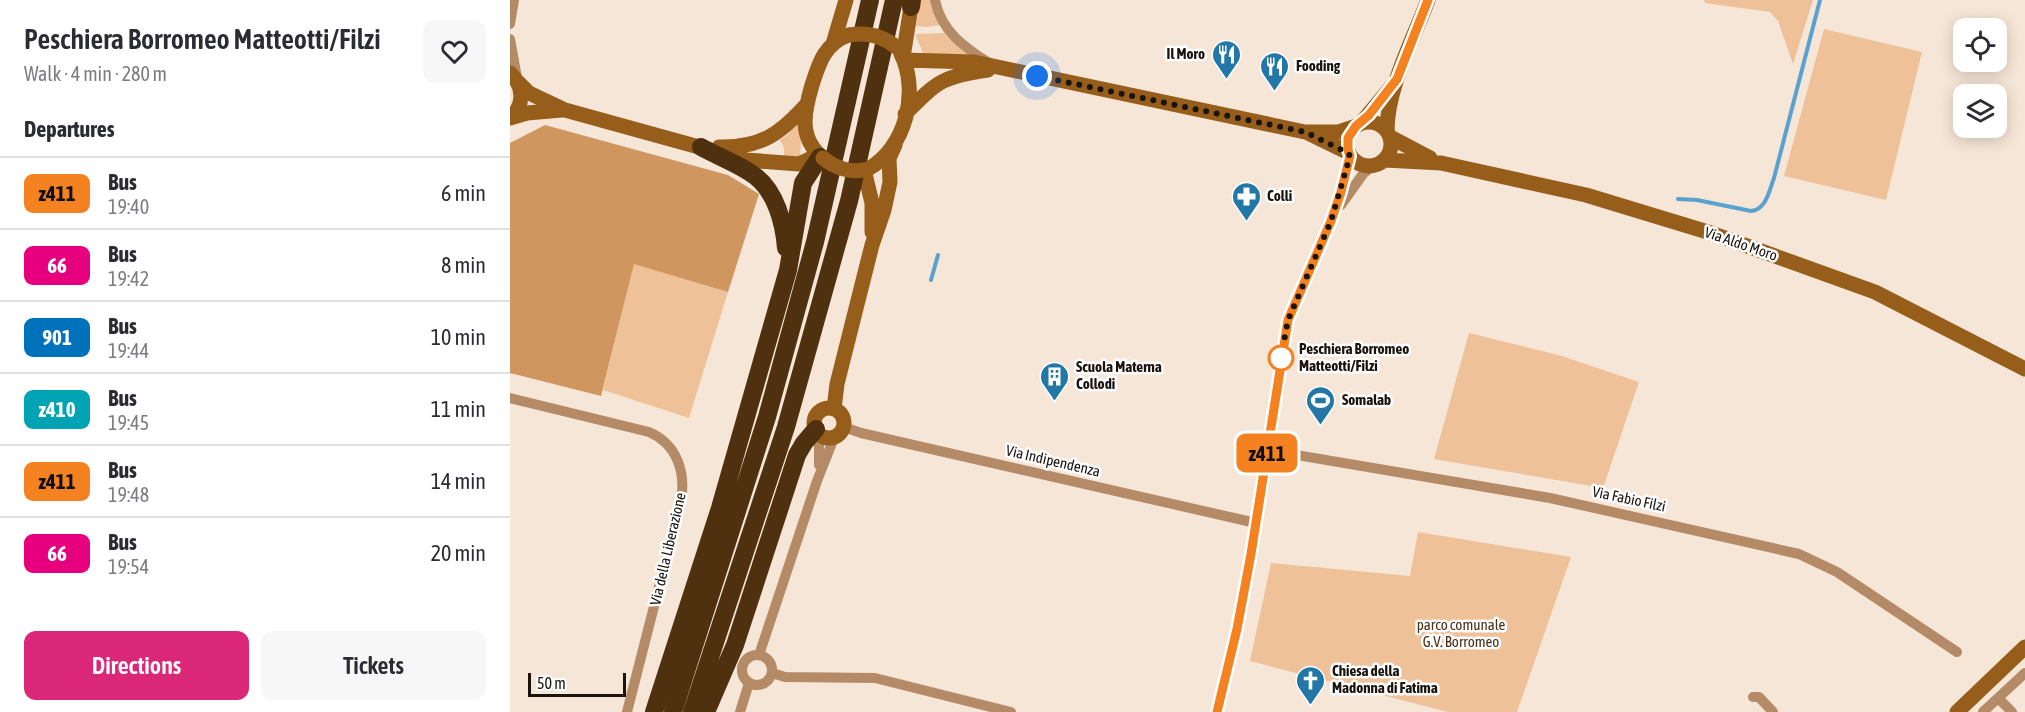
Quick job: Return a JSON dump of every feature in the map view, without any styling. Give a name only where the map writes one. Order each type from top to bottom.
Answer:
[{"type":"highway","points":[[674,712],[767,417],[820,219],[870,0]]},
{"type":"highway","points":[[692,712],[786,427],[907,2]]},
{"type":"highway","points":[[700,147],[755,176],[764,186],[784,225],[788,270]]},
{"type":"highway","points":[[654,712],[720,508],[788,270],[803,183],[820,157]]},
{"type":"highway","points":[[706,712],[735,645],[797,455],[804,443],[828,432]]},
{"type":"street","points":[[833,44],[846,0]]},
{"type":"street","points":[[935,0],[941,17],[951,34],[970,50],[1000,68]]},
{"type":"street","points":[[1331,221],[1355,183],[1379,163],[1390,150],[1390,105],[1397,79],[1428,0]]},
{"type":"street","points":[[828,432],[815,418],[829,409],[837,384],[888,191],[889,158],[905,114],[909,90],[901,55],[907,2]]},
{"type":"street","points":[[510,24],[512,6]]},
{"type":"street","points":[[895,145],[882,159],[863,173],[837,167],[820,157],[810,144],[805,129],[804,114],[818,66],[825,52],[833,44],[849,35],[861,34],[878,37],[886,40],[901,55],[924,62],[965,61],[1305,132],[1338,132],[1359,125],[1376,123],[1389,134]]},
{"type":"street","points":[[510,39],[514,77],[521,89],[521,100],[517,110],[510,118]]},
{"type":"street","points":[[905,114],[932,88],[947,78],[1000,68]]},
{"type":"street","points":[[514,77],[530,93],[565,110],[746,160],[799,164],[820,157]]},
{"type":"street","points":[[1217,712],[1237,629],[1288,320],[1331,221],[1349,155],[1348,138],[1397,79]]},
{"type":"street","points":[[700,147],[734,148],[762,141],[773,136],[807,104]]},
{"type":"street","points":[[510,118],[527,113],[565,110]]},
{"type":"street","points":[[1305,132],[1362,164],[1379,163]]},
{"type":"street","name":"Via Aldo Moro","points":[[1389,134],[1441,163]]},
{"type":"street","name":"Via Aldo Moro","points":[[1379,163],[1441,163],[1586,195],[1721,237],[1875,292],[2025,369]]},
{"type":"street","points":[[863,173],[872,203],[872,245]]},
{"type":"street","name":"Via della Liberazione","points":[[510,398],[649,432],[664,440],[679,462],[683,476],[681,501],[627,712]]},
{"type":"street","points":[[759,655],[817,481],[828,432],[845,422],[841,414],[829,409]]},
{"type":"street","name":"Via Indipendenza","points":[[828,432],[873,436],[1256,523]]},
{"type":"street","name":"Via Fabio Filzi","points":[[1267,450],[1550,498],[1799,554],[1837,572],[1957,652]]},
{"type":"street","points":[[1957,712],[2025,647]]},
{"type":"street","points":[[759,655],[769,661],[772,673],[763,684],[750,683],[743,675],[742,667],[748,658],[759,655]]},
{"type":"street","points":[[772,673],[785,677],[874,678],[1011,712]]},
{"type":"street","points":[[1983,712],[2025,673]]},
{"type":"street","points":[[740,712],[750,683]]},
{"type":"street","points":[[1754,697],[1759,698],[1773,712]]},
{"type":"street","points":[[1998,698],[2012,712]]},
{"type":"green space","points":[[920,0],[930,0],[939,25],[916,26]]},
{"type":"green space","points":[[1704,0],[1813,0],[1793,64],[1778,21],[1770,12],[1705,3]]},
{"type":"green space","points":[[1824,29],[1922,52],[1886,200],[1784,176]]},
{"type":"green space","points":[[944,33],[967,54],[925,55],[915,34]]},
{"type":"green space","points":[[798,120],[801,141],[800,159],[784,158],[784,148],[780,140],[787,135]]},
{"type":"green space","points":[[634,263],[728,292],[689,418],[603,390]]},
{"type":"green space","points":[[1469,333],[1562,356],[1639,382],[1603,488],[1434,459]]},
{"type":"green space","name":"parco comunale G.V. Borromeo","points":[[1418,532],[1571,557],[1517,712],[1448,712],[1250,661],[1271,563],[1410,576]]},
{"type":"shaded area","points":[[545,125],[728,175],[759,194],[728,292],[634,264],[601,396],[510,373],[510,143]]},
{"type":"waterway","points":[[1678,199],[1697,200],[1751,211],[1764,204],[1774,178],[1820,0]]},
{"type":"waterway","points":[[931,280],[938,255]]},
{"type":"bus line","name":"z411","points":[[1217,712],[1237,629],[1251,554],[1288,320],[1331,221],[1341,192],[1350,156],[1348,138],[1397,79],[1428,0]]},
{"type":"place","name":"Il Moro","points":[[1226,80]]},
{"type":"place","name":"Fooding","points":[[1275,92]]},
{"type":"place","name":"Colli","points":[[1246,222]]},
{"type":"place","name":"Peschiera Borromeo Matteotti/Filzi","points":[[1281,358]]},
{"type":"place","name":"Scuola Materna Collodi","points":[[1055,402]]},
{"type":"place","name":"Somalab","points":[[1321,426]]},
{"type":"place","name":"Chiesa della Madonna di Fatima","points":[[1311,706]]},
{"type":"route","points":[[1037,76],[1305,132],[1348,153],[1350,156],[1341,192],[1331,221],[1288,320],[1280,362],[1281,358]]}]
